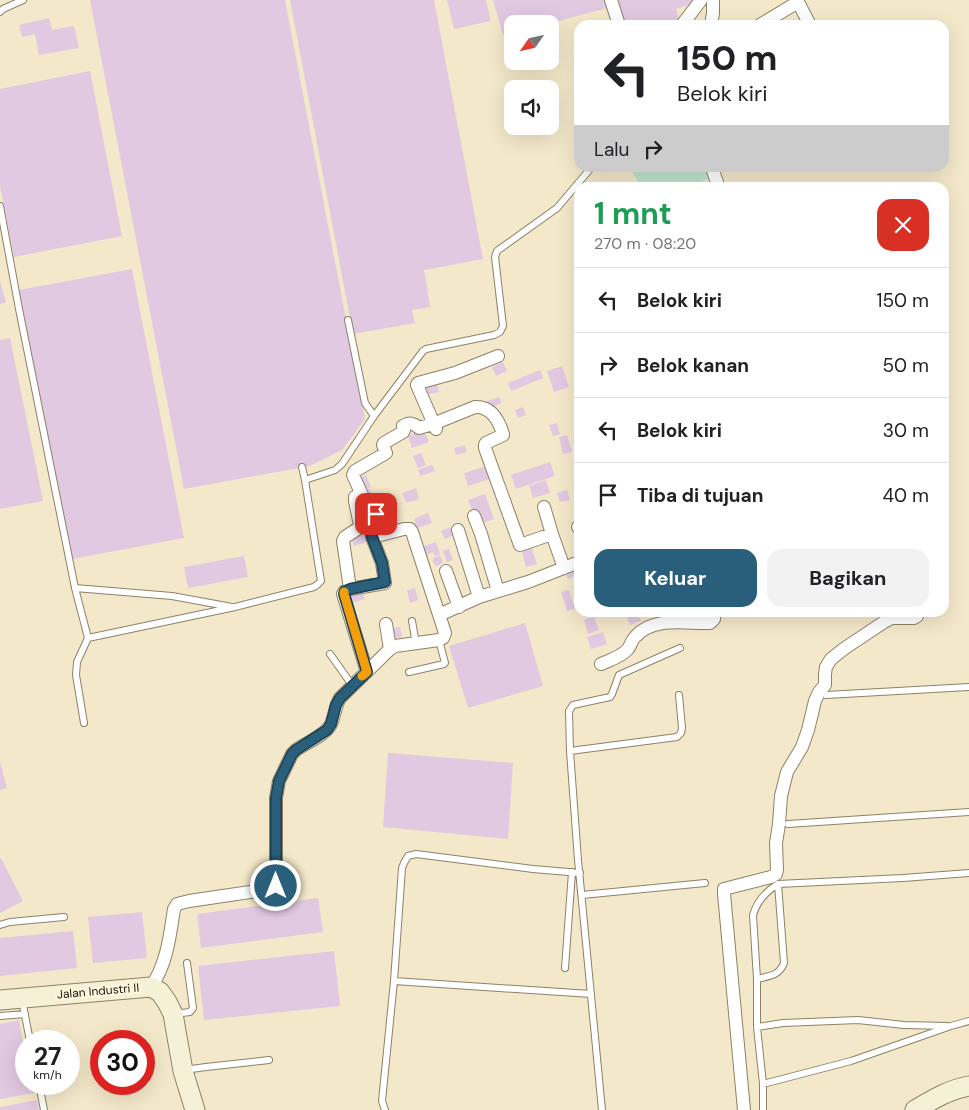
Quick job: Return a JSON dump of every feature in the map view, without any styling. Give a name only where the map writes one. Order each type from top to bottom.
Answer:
[{"type":"main road","name":"Jalan Industri II","points":[[0,1000],[24,1006],[151,987],[160,992],[172,1014],[183,1071],[195,1110]]},
{"type":"main road","points":[[915,1110],[948,1093],[969,1086]]},
{"type":"street","points":[[611,0],[617,20]]},
{"type":"street","points":[[686,20],[701,0]]},
{"type":"street","points":[[712,0],[712,20]]},
{"type":"street","points":[[772,20],[799,1],[808,20]]},
{"type":"street","points":[[435,426],[417,384],[418,382],[455,373],[498,356]]},
{"type":"street","points":[[350,589],[343,541],[345,537],[359,528],[360,522],[355,498],[362,495],[353,475],[386,452],[383,446],[384,443],[403,432],[403,426],[408,423],[412,423],[419,428],[435,426],[482,407],[492,413],[503,435],[484,445],[520,545],[552,534]]},
{"type":"street","points":[[544,507],[564,568]]},
{"type":"street","points":[[367,672],[344,594],[345,591],[350,589],[385,582],[382,563],[372,537],[370,519],[376,514]]},
{"type":"street","points":[[474,516],[498,591]]},
{"type":"street","points":[[151,987],[168,950],[174,908],[178,904],[270,889],[276,886],[276,798],[279,781],[292,754],[327,730],[340,698],[390,649],[395,646],[443,638],[444,633],[439,615],[410,529],[404,528],[372,537]]},
{"type":"street","points":[[458,530],[479,597]]},
{"type":"street","points":[[439,615],[479,597],[528,582],[574,564]]},
{"type":"street","points":[[446,571],[459,607]]},
{"type":"street","points":[[601,664],[623,654],[635,636],[644,629],[664,622],[710,622],[714,617]]},
{"type":"street","points":[[744,1110],[724,889],[776,874],[776,843],[781,796],[787,772],[802,747],[815,701],[825,685],[826,666],[844,648],[884,622],[892,618],[914,617]]},
{"type":"street","points":[[386,624],[390,649]]},
{"type":"lane","points":[[0,12],[23,0]]},
{"type":"lane","points":[[579,182],[588,172]]},
{"type":"lane","points":[[305,480],[335,470],[342,464],[374,416],[426,349],[494,335],[500,332],[503,326],[496,252],[557,208],[574,188]]},
{"type":"lane","points":[[0,206],[18,310],[74,588],[88,638],[77,662],[76,675],[84,723]]},
{"type":"lane","points":[[348,320],[365,403],[374,416]]},
{"type":"lane","points":[[88,638],[235,607],[314,587],[318,584],[321,581],[302,467]]},
{"type":"lane","points":[[74,588],[172,596],[235,607]]},
{"type":"lane","points":[[412,621],[416,644]]},
{"type":"lane","points":[[409,672],[445,663],[439,640]]},
{"type":"lane","points":[[602,1110],[580,873],[570,751],[569,711],[573,705],[610,697],[619,675],[680,648]]},
{"type":"lane","points":[[330,654],[352,685]]},
{"type":"lane","points":[[826,694],[969,687]]},
{"type":"lane","points":[[570,751],[676,737],[681,733],[682,728],[679,695]]},
{"type":"lane","points":[[788,824],[969,812]]},
{"type":"lane","points":[[385,1110],[382,1101],[394,981],[402,868],[408,856],[416,854],[580,873]]},
{"type":"lane","points":[[566,968],[572,872]]},
{"type":"lane","points":[[763,1110],[763,1084],[757,1027],[757,979],[753,916],[755,908],[763,896],[778,884],[969,873]]},
{"type":"lane","points":[[582,895],[705,883]]},
{"type":"lane","points":[[757,979],[777,974],[784,963],[778,884]]},
{"type":"lane","points":[[0,925],[10,922],[64,917]]},
{"type":"lane","points":[[172,1014],[190,1012],[193,1008],[187,963]]},
{"type":"lane","points":[[394,981],[591,994]]},
{"type":"lane","points":[[0,1016],[24,1006],[28,1030]]},
{"type":"lane","points":[[757,1027],[784,1023],[858,1020],[904,1025],[951,1026]]},
{"type":"lane","points":[[763,1084],[851,1061],[951,1026],[969,1022]]},
{"type":"lane","points":[[183,1071],[269,1060]]},
{"type":"lane","points":[[41,1095],[44,1110]]},
{"type":"green space","points":[[632,172],[708,172],[710,178],[701,182],[638,182]]},
{"type":"building","points":[[90,0],[285,0],[365,419],[342,450],[310,466],[184,489]]},
{"type":"building","points":[[290,0],[434,0],[483,259],[424,270],[430,307],[412,310],[415,323],[353,334]]},
{"type":"building","points":[[447,0],[486,0],[491,21],[454,29]]},
{"type":"building","points":[[493,0],[608,0],[611,7],[559,21],[559,15],[504,15],[503,35]]},
{"type":"building","points":[[616,0],[694,0],[695,3],[676,9],[679,20],[623,20]]},
{"type":"building","points":[[49,18],[52,30],[74,26],[79,48],[39,55],[35,34],[22,37],[19,25]]},
{"type":"building","points":[[90,71],[122,236],[14,257],[0,186],[0,89]]},
{"type":"building","points":[[132,269],[184,538],[72,559],[19,290]]},
{"type":"building","points":[[0,281],[6,302],[0,304]]},
{"type":"building","points":[[10,338],[43,501],[0,509],[0,340]]},
{"type":"building","points":[[503,362],[507,371],[496,376],[492,367]]},
{"type":"building","points":[[562,366],[569,387],[554,392],[547,371]]},
{"type":"building","points":[[540,370],[543,378],[511,391],[508,383]]},
{"type":"building","points":[[437,384],[439,392],[426,395],[424,387]]},
{"type":"building","points":[[499,397],[502,403],[489,408],[487,401]]},
{"type":"building","points":[[523,407],[526,415],[518,418],[515,410]]},
{"type":"building","points":[[557,423],[560,434],[553,436],[549,425]]},
{"type":"building","points":[[424,430],[429,442],[412,448],[408,436]]},
{"type":"building","points":[[567,435],[572,452],[563,454],[559,437]]},
{"type":"building","points":[[465,445],[467,452],[456,455],[454,448]]},
{"type":"building","points":[[421,453],[426,465],[418,468],[413,456]]},
{"type":"building","points":[[550,462],[555,476],[516,489],[511,475]]},
{"type":"building","points":[[432,465],[435,471],[420,476],[418,470]]},
{"type":"building","points":[[486,466],[490,479],[468,486],[464,473]]},
{"type":"building","points":[[366,475],[371,487],[363,491],[357,479]]},
{"type":"building","points":[[546,480],[550,493],[533,498],[529,486]]},
{"type":"building","points":[[416,488],[419,499],[406,503],[402,493]]},
{"type":"building","points":[[370,489],[375,503],[369,506],[363,491]]},
{"type":"building","points":[[567,490],[570,500],[560,502],[557,493]]},
{"type":"building","points":[[485,494],[494,519],[483,523],[478,510],[473,512],[468,500]]},
{"type":"building","points":[[428,513],[432,523],[417,528],[414,519]]},
{"type":"building","points":[[450,527],[454,535],[445,539],[441,531]]},
{"type":"building","points":[[367,532],[370,541],[354,546],[351,538]]},
{"type":"building","points":[[436,542],[440,554],[435,556],[433,552],[424,556],[421,547]]},
{"type":"building","points":[[531,546],[537,564],[526,567],[521,549]]},
{"type":"building","points":[[449,549],[453,560],[447,562],[443,551]]},
{"type":"building","points":[[440,555],[443,563],[436,566],[433,558]]},
{"type":"building","points":[[244,556],[248,577],[188,588],[184,567]]},
{"type":"building","points":[[574,566],[574,576],[568,579],[565,570]]},
{"type":"building","points":[[415,588],[418,600],[410,603],[407,590]]},
{"type":"building","points":[[361,590],[365,599],[352,603],[349,594]]},
{"type":"building","points":[[569,590],[574,609],[567,611],[561,592]]},
{"type":"building","points":[[594,617],[599,630],[588,634],[584,620]]},
{"type":"building","points":[[627,617],[639,617],[641,621],[630,625]]},
{"type":"building","points":[[525,623],[543,686],[468,708],[449,646]]},
{"type":"building","points":[[400,627],[402,637],[391,639],[389,629]]},
{"type":"building","points":[[603,632],[607,644],[591,649],[587,637]]},
{"type":"building","points":[[388,753],[513,763],[508,839],[383,827]]},
{"type":"building","points":[[0,762],[7,788],[0,790]]},
{"type":"building","points":[[0,859],[23,901],[0,913]]},
{"type":"building","points":[[318,898],[323,932],[201,948],[197,914]]},
{"type":"building","points":[[142,912],[147,958],[93,963],[88,917]]},
{"type":"building","points":[[73,931],[77,968],[0,976],[0,938]]},
{"type":"building","points":[[334,951],[340,1006],[204,1020],[198,966]]},
{"type":"building","points":[[19,1020],[21,1030],[15,1030],[15,1095],[23,1095],[0,1099],[0,1024]]},
{"type":"building","points":[[37,1100],[39,1110],[0,1110],[0,1107]]},
{"type":"slow traffic","points":[[344,592],[367,672],[362,676]]},
{"type":"route","points":[[276,886],[276,798],[279,781],[292,754],[327,730],[340,698],[367,672],[344,594],[345,591],[350,589],[385,582],[382,563],[372,537],[370,519],[376,514]]}]
